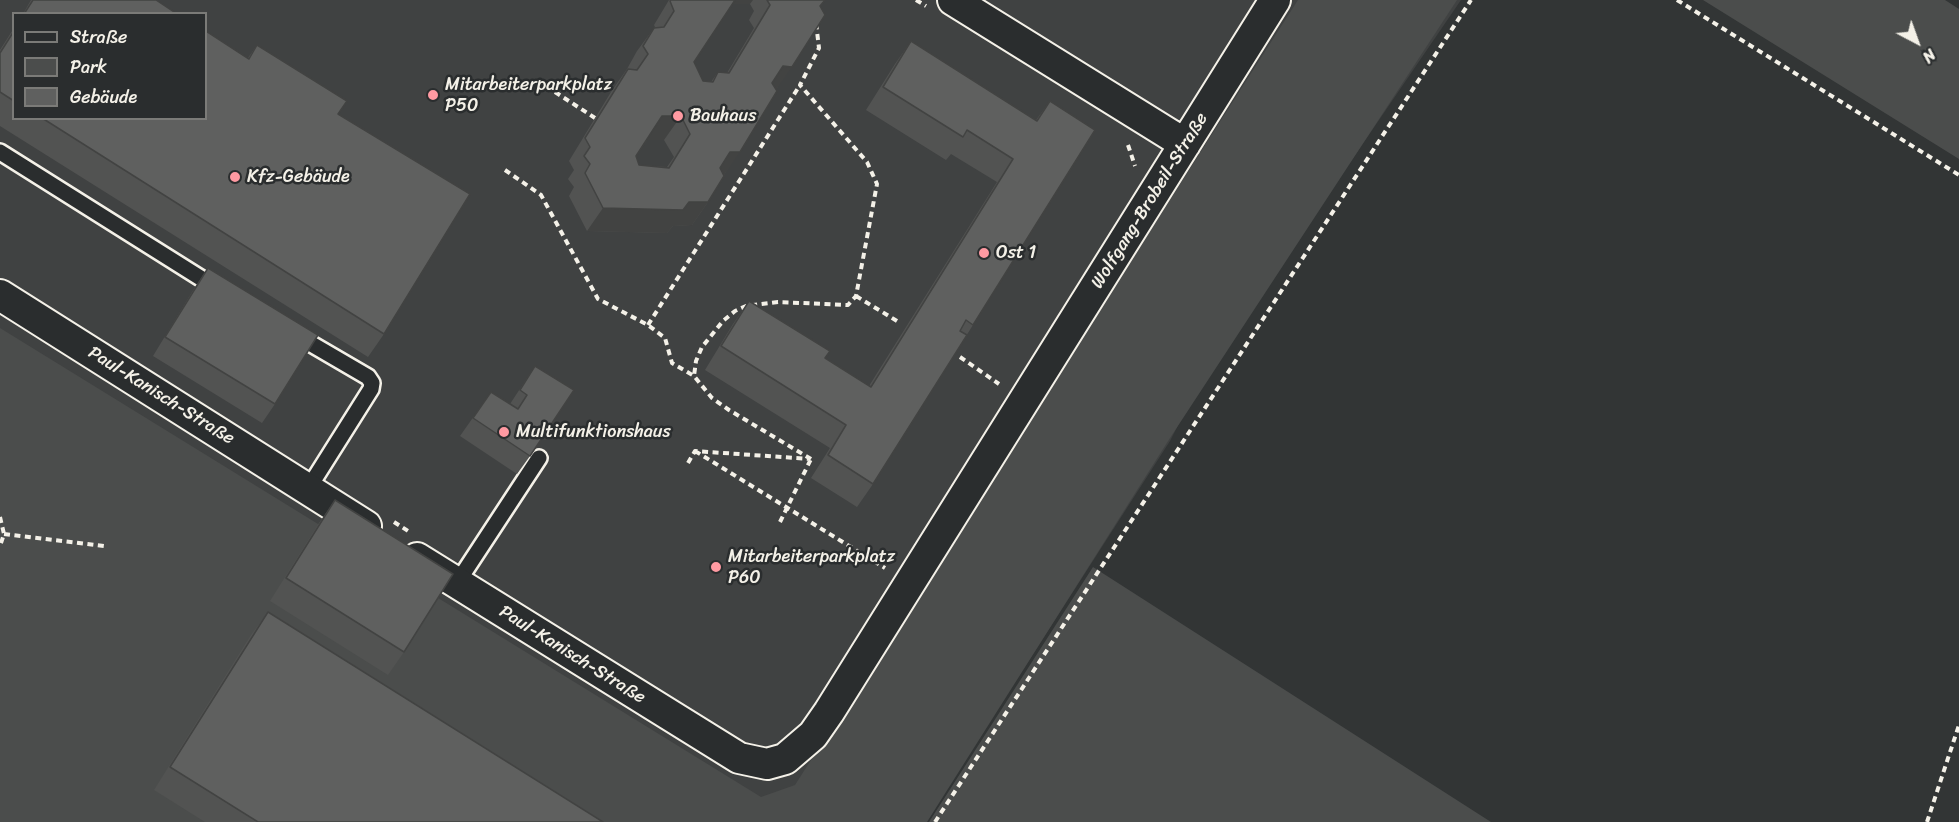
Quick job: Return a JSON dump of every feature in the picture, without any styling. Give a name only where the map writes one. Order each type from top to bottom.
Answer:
[{"type":"street","name":"Wolfgang-Brobeil-Straße","points":[[1024,401],[1275,0]]},
{"type":"street","points":[[944,6],[1185,144]]},
{"type":"street","name":"Paul-Kanisch-Straße","points":[[0,295],[739,758],[757,763],[777,762],[795,753],[813,735],[1024,401]]},
{"type":"lane","points":[[0,152],[227,295]]},
{"type":"lane","points":[[278,324],[368,377],[372,383],[371,389],[308,489]]},
{"type":"lane","points":[[457,583],[539,458]]},
{"type":"path","points":[[916,0],[944,6]]},
{"type":"path","points":[[935,822],[1471,0]]},
{"type":"path","points":[[1677,0],[1959,175]]},
{"type":"path","points":[[648,325],[800,85],[819,48],[815,14]]},
{"type":"path","points":[[694,376],[696,361],[702,347],[723,321],[735,311],[746,306],[778,302],[848,304],[856,296],[877,184],[867,162],[800,85]]},
{"type":"path","points":[[555,92],[595,118]]},
{"type":"path","points":[[1126,138],[1136,171]]},
{"type":"path","points":[[505,170],[541,195],[598,298],[648,325],[665,338],[672,363],[694,376],[712,398],[811,459]]},
{"type":"path","points":[[856,296],[897,321]]},
{"type":"path","points":[[960,357],[1024,401]]},
{"type":"path","points":[[695,451],[811,459]]},
{"type":"path","points":[[688,463],[695,451]]},
{"type":"path","points":[[695,451],[890,571]]},
{"type":"path","points":[[780,522],[788,510],[811,459]]},
{"type":"path","points":[[0,517],[4,534],[0,546]]},
{"type":"path","points":[[4,534],[104,546]]},
{"type":"path","points":[[1927,822],[1959,725]]},
{"type":"shaded area","points":[[0,0],[1461,0],[1200,382],[1170,441],[925,822],[0,822]]},
{"type":"green space","points":[[1298,0],[1457,0],[1170,438],[927,822],[0,822],[0,328],[761,797],[795,785]]},
{"type":"green space","points":[[1703,0],[1945,0],[1959,9],[1959,159]]},
{"type":"green space","points":[[1093,567],[1491,822],[929,822]]},
{"type":"building","points":[[33,0],[156,0],[174,12],[25,12]]},
{"type":"building","name":"Bauhaus","points":[[735,0],[694,62],[703,81],[713,82],[718,72],[729,73],[770,5],[767,0],[825,0],[820,6],[825,15],[792,67],[783,66],[772,83],[777,91],[740,152],[730,152],[720,168],[724,176],[708,202],[689,202],[683,210],[603,208],[585,173],[590,164],[584,156],[590,147],[585,138],[628,69],[637,70],[648,54],[643,46],[654,28],[664,27],[674,11],[670,1]],"holes":[[[662,116],[681,116],[690,134],[669,168],[639,165],[636,156]]]},
{"type":"building","name":"Kfz-Gebäude","points":[[207,32],[249,59],[257,45],[347,101],[338,114],[470,194],[384,334],[45,120],[207,120]]},
{"type":"building","points":[[12,34],[12,100],[0,92],[0,53]]},
{"type":"building","name":"Ost 1","points":[[911,41],[1037,121],[1050,101],[1095,130],[973,325],[966,320],[960,331],[967,335],[873,484],[828,455],[846,425],[721,346],[749,301],[830,351],[825,358],[871,387],[1013,159],[967,130],[963,137],[883,87]]},
{"type":"building","points":[[208,268],[318,335],[275,404],[165,337]]},
{"type":"building","points":[[535,366],[574,390],[530,456],[473,418],[491,392],[518,409],[527,395],[520,390]]},
{"type":"building","points":[[335,500],[453,574],[404,652],[286,578]]},
{"type":"building","points":[[268,612],[603,822],[258,822],[170,767]]},
{"type":"place","name":"Mitarbeiterparkplatz P50","points":[[433,95]]},
{"type":"place","name":"Bauhaus","points":[[678,116]]},
{"type":"place","name":"Kfz-Gebäude","points":[[235,177]]},
{"type":"place","name":"Ost 1","points":[[984,253]]},
{"type":"place","name":"Multifunktionshaus","points":[[504,432]]},
{"type":"place","name":"Mitarbeiterparkplatz P60","points":[[716,567]]}]
